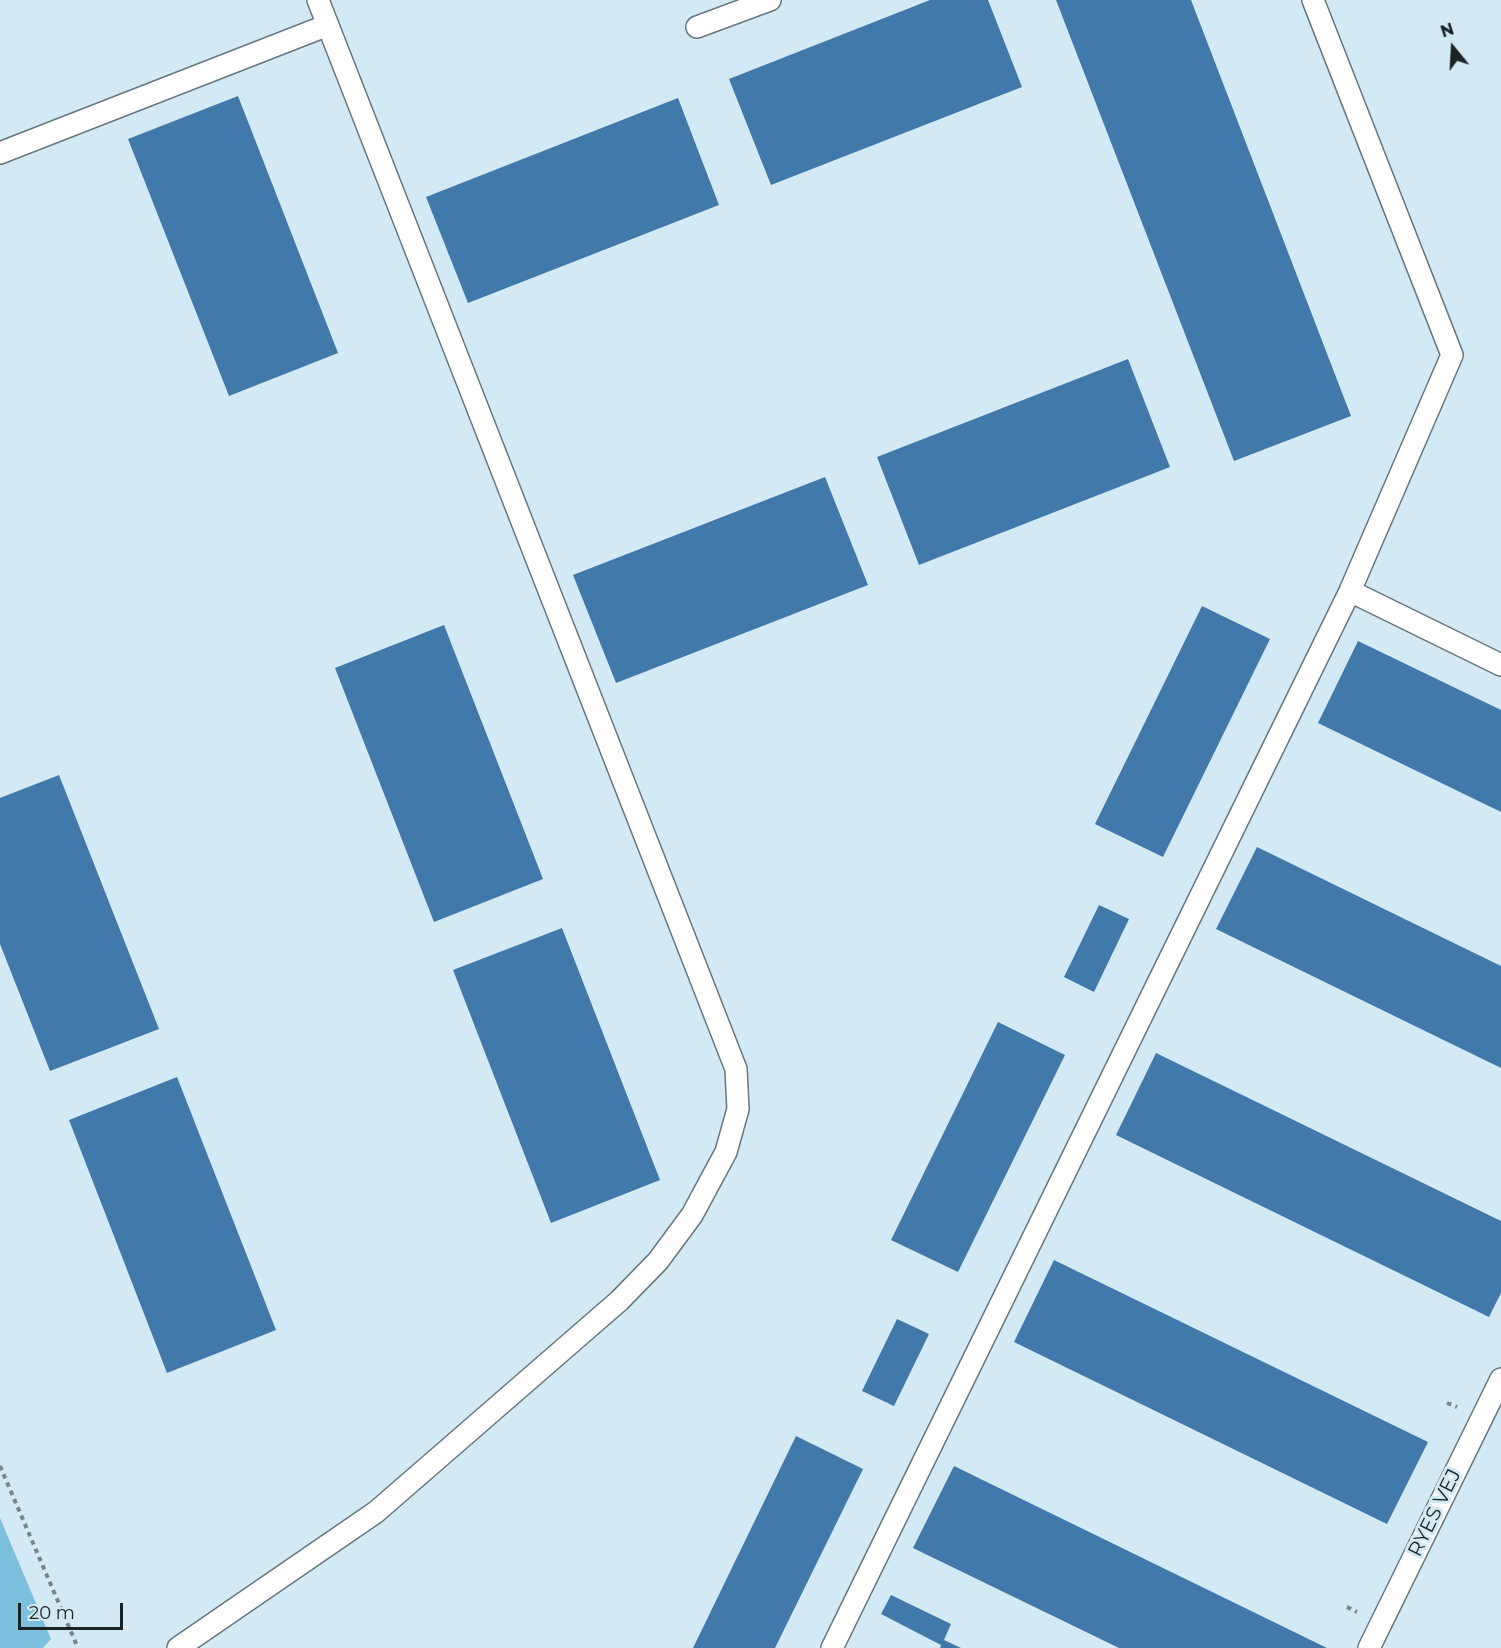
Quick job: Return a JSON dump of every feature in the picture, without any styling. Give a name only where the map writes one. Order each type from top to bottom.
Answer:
[{"type":"lane","points":[[178,1648],[376,1512],[619,1301],[658,1261],[692,1215],[726,1152],[738,1109],[736,1069],[318,0]]},
{"type":"lane","points":[[698,27],[770,0]]},
{"type":"lane","points":[[832,1648],[1350,591],[1452,355],[1313,0]]},
{"type":"lane","points":[[0,153],[328,25]]},
{"type":"lane","points":[[1350,591],[1501,665]]},
{"type":"lane","name":"RYES VEJ","points":[[1369,1648],[1501,1379]]},
{"type":"path","points":[[0,1466],[78,1648]]},
{"type":"shaded area","points":[[0,1518],[51,1639],[43,1648],[0,1648]]},
{"type":"building","points":[[930,0],[988,0],[1022,87],[771,185],[729,79]]},
{"type":"building","points":[[1056,0],[1191,0],[1351,416],[1234,461]]},
{"type":"building","points":[[238,96],[338,353],[229,396],[128,139]]},
{"type":"building","points":[[678,98],[719,205],[468,303],[426,197]]},
{"type":"building","points":[[1128,359],[1170,467],[919,565],[877,457]]},
{"type":"building","points":[[825,477],[868,585],[616,683],[573,575]]},
{"type":"building","points":[[1202,606],[1270,639],[1163,857],[1095,824]]},
{"type":"building","points":[[444,625],[543,879],[434,922],[335,668]]},
{"type":"building","points":[[1358,641],[1501,710],[1501,812],[1318,723]]},
{"type":"building","points":[[59,775],[159,1029],[50,1071],[0,944],[0,798]]},
{"type":"building","points":[[1257,847],[1501,966],[1501,1068],[1216,929]]},
{"type":"building","points":[[1099,905],[1129,919],[1094,992],[1064,977]]},
{"type":"building","points":[[562,928],[660,1180],[551,1223],[453,970]]},
{"type":"building","points":[[998,1022],[1065,1055],[958,1272],[891,1240]]},
{"type":"building","points":[[1156,1053],[1501,1221],[1501,1293],[1489,1317],[1116,1135]]},
{"type":"building","points":[[177,1077],[276,1330],[167,1373],[69,1120]]},
{"type":"building","points":[[1054,1260],[1428,1442],[1387,1524],[1014,1342]]},
{"type":"building","points":[[897,1319],[929,1334],[894,1406],[862,1391]]},
{"type":"building","points":[[796,1436],[863,1469],[775,1648],[693,1648]]},
{"type":"building","points":[[954,1466],[1327,1648],[1119,1648],[913,1548]]},
{"type":"building","points":[[891,1595],[951,1624],[944,1640],[961,1648],[940,1648],[941,1645],[881,1614]]}]
